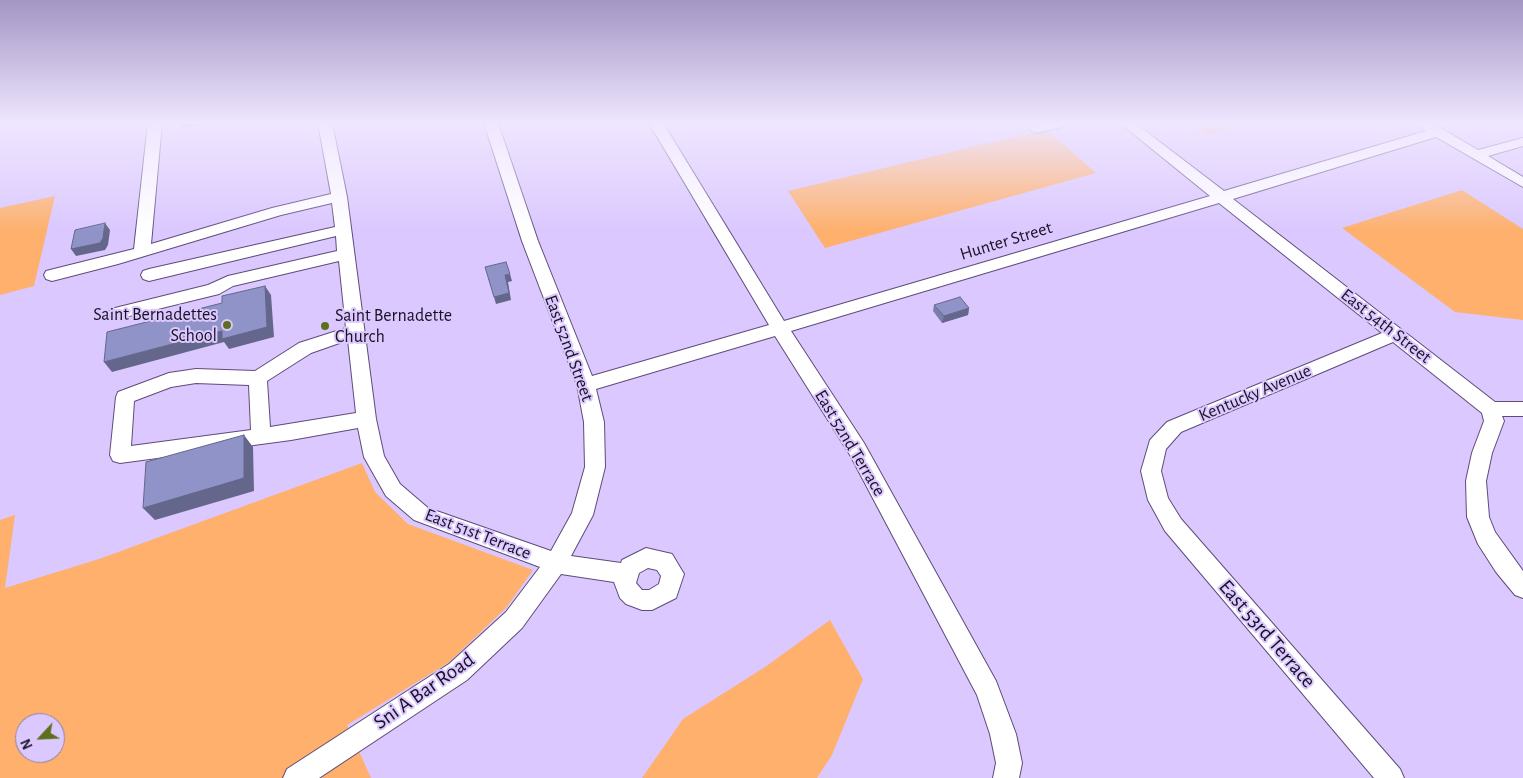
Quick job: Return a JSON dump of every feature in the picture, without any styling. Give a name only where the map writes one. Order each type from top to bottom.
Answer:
[{"type":"street","points":[[142,252],[151,159]]},
{"type":"street","name":"East 51st Terrace","points":[[331,159],[346,254],[366,419],[374,457],[393,490],[422,514],[556,563]]},
{"type":"street","name":"East 52nd Street","points":[[504,159],[530,242],[586,385],[594,422],[594,467],[582,516],[556,563]]},
{"type":"street","name":"East 52nd Terrace","points":[[678,159],[780,329],[857,449],[987,690],[1003,734],[1009,763],[1006,778]]},
{"type":"street","name":"East 54th Street","points":[[1173,159],[1491,409]]},
{"type":"street","name":"Hunter Street","points":[[586,385],[780,329],[1346,159]]},
{"type":"street","points":[[1483,159],[1523,183]]},
{"type":"street","points":[[52,275],[142,252],[260,216],[338,197]]},
{"type":"street","points":[[148,275],[342,230]]},
{"type":"street","points":[[272,246],[273,271]]},
{"type":"street","points":[[117,313],[213,290],[228,282],[346,254]]},
{"type":"street","points":[[355,332],[324,340],[305,348],[258,378],[196,376],[169,380],[125,397],[120,455],[261,436],[366,419]]},
{"type":"street","name":"Kentucky Avenue","points":[[1154,483],[1151,471],[1157,446],[1174,427],[1395,334]]},
{"type":"street","points":[[258,378],[261,436]]},
{"type":"street","points":[[1523,409],[1491,409],[1494,421],[1482,453],[1476,481],[1478,517],[1486,537],[1504,565],[1523,588]]},
{"type":"street","name":"East 53rd Terrace","points":[[1154,483],[1158,500],[1173,525],[1391,778]]},
{"type":"street","points":[[556,563],[626,574]]},
{"type":"street","name":"Sni A Bar Road","points":[[296,778],[458,672],[514,620],[556,563]]},
{"type":"shaded area","points":[[920,159],[1080,159],[1096,173],[825,248],[788,191]]},
{"type":"shaded area","points":[[1462,190],[1523,229],[1523,320],[1455,312],[1342,228]]},
{"type":"shaded area","points":[[55,196],[34,286],[0,295],[0,208]]},
{"type":"shaded area","points":[[362,463],[375,492],[408,524],[533,570],[506,608],[448,663],[347,725],[371,778],[0,778],[0,520],[15,515],[5,588],[99,559]]},
{"type":"shaded area","points":[[830,620],[863,679],[832,755],[817,778],[642,778],[683,719],[765,667]]},
{"type":"building","points":[[105,223],[103,238],[100,243],[71,249],[75,230]]},
{"type":"building","points":[[506,262],[510,274],[505,275],[509,293],[494,297],[485,267]]},
{"type":"building","name":"Saint Bernadettes School","points":[[265,286],[267,327],[222,339],[222,331],[104,362],[107,332],[222,303],[222,296]]},
{"type":"building","points":[[960,297],[969,308],[944,316],[934,305]]},
{"type":"building","points":[[244,435],[244,478],[143,508],[146,462]]},
{"type":"place","name":"Saint Bernadettes School","points":[[227,325]]},
{"type":"place","name":"Saint Bernadette Church","points":[[325,326]]}]
